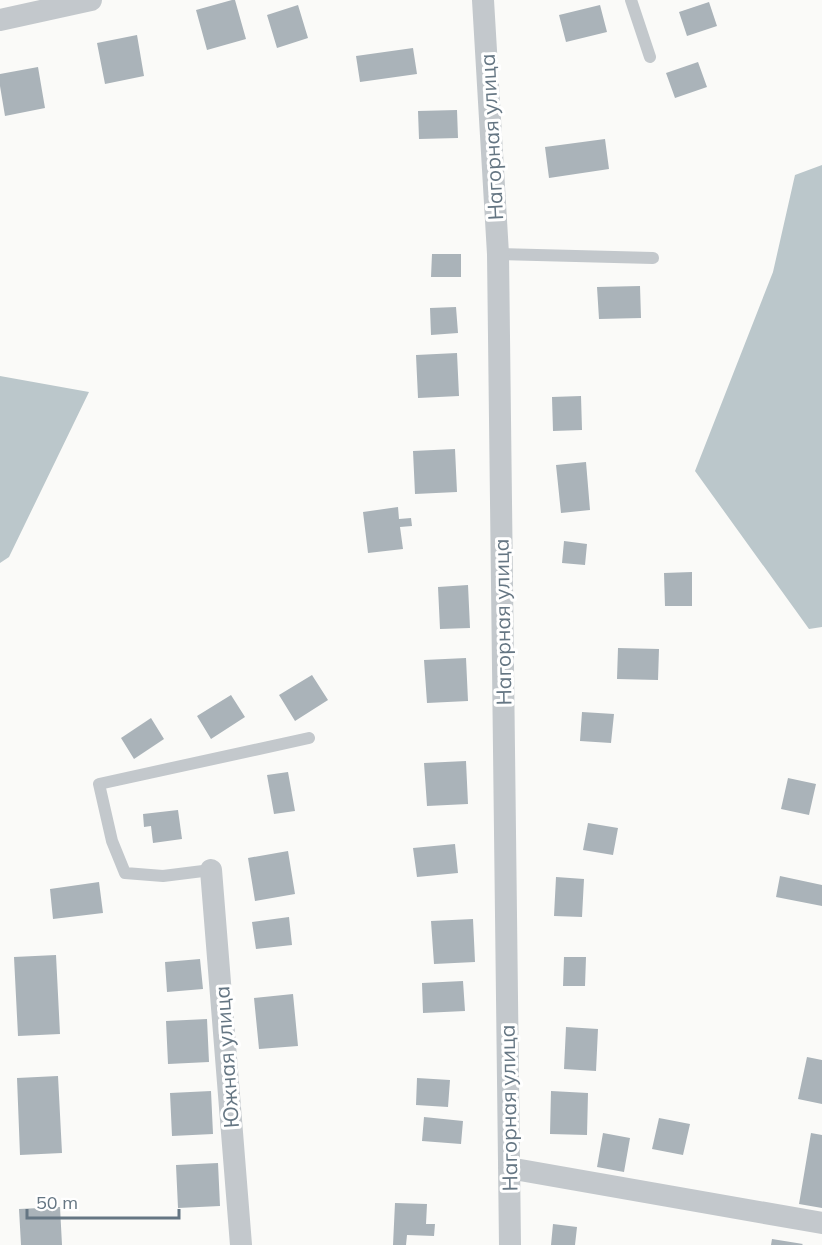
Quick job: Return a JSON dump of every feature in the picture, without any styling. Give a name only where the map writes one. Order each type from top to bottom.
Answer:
[{"type":"street","points":[[0,20],[91,0]]},
{"type":"street","name":"Нагорная улица","points":[[483,0],[498,254],[510,1245]]},
{"type":"street","name":"Южная улица","points":[[211,870],[240,1245]]},
{"type":"street","points":[[509,1168],[822,1223]]},
{"type":"lane","points":[[631,0],[650,57]]},
{"type":"lane","points":[[498,254],[652,258]]},
{"type":"lane","points":[[211,870],[163,876],[126,873],[112,841],[99,784],[309,738]]},
{"type":"shaded area","points":[[822,165],[822,627],[809,629],[695,471],[773,272],[795,175]]},
{"type":"shaded area","points":[[0,376],[89,392],[9,557],[0,563]]},
{"type":"building","points":[[235,0],[246,39],[207,50],[196,10]]},
{"type":"building","points":[[709,2],[717,26],[687,36],[679,12]]},
{"type":"building","points":[[298,5],[308,38],[277,48],[267,15]]},
{"type":"building","points":[[600,5],[607,32],[566,42],[559,15]]},
{"type":"building","points":[[137,35],[144,76],[105,84],[97,43]]},
{"type":"building","points":[[413,48],[417,74],[360,82],[356,56]]},
{"type":"building","points":[[698,62],[707,87],[675,98],[666,73]]},
{"type":"building","points":[[38,67],[45,108],[5,116],[0,74]]},
{"type":"building","points":[[457,110],[458,138],[419,139],[418,111]]},
{"type":"building","points":[[605,139],[609,169],[549,178],[545,147]]},
{"type":"building","points":[[432,254],[461,254],[461,277],[431,277]]},
{"type":"building","points":[[640,286],[641,318],[599,319],[597,287]]},
{"type":"building","points":[[456,307],[458,333],[431,335],[430,308]]},
{"type":"building","points":[[457,353],[459,396],[418,398],[416,355]]},
{"type":"building","points":[[581,396],[582,430],[553,431],[552,397]]},
{"type":"building","points":[[455,449],[457,492],[415,494],[413,451]]},
{"type":"building","points":[[586,462],[590,510],[561,513],[556,465]]},
{"type":"building","points":[[398,507],[399,519],[411,518],[412,526],[400,527],[403,549],[368,553],[363,512]]},
{"type":"building","points":[[564,541],[587,544],[585,565],[562,563]]},
{"type":"building","points":[[692,572],[692,606],[665,606],[664,573]]},
{"type":"building","points":[[468,585],[470,628],[440,629],[438,587]]},
{"type":"building","points":[[618,648],[659,649],[658,680],[617,679]]},
{"type":"building","points":[[466,658],[468,701],[427,703],[424,660]]},
{"type":"building","points":[[312,675],[328,700],[295,721],[279,695]]},
{"type":"building","points":[[231,695],[245,717],[211,739],[197,716]]},
{"type":"building","points":[[582,712],[614,714],[611,743],[580,741]]},
{"type":"building","points":[[151,718],[164,739],[134,759],[121,738]]},
{"type":"building","points":[[466,761],[468,804],[427,806],[424,763]]},
{"type":"building","points":[[288,772],[295,811],[274,814],[267,775]]},
{"type":"building","points":[[788,778],[816,784],[809,815],[781,809]]},
{"type":"building","points":[[178,810],[182,839],[153,843],[151,826],[144,827],[143,814]]},
{"type":"building","points":[[588,823],[618,828],[613,855],[583,850]]},
{"type":"building","points":[[455,844],[458,873],[417,877],[413,848]]},
{"type":"building","points":[[288,851],[295,894],[255,901],[248,858]]},
{"type":"building","points":[[780,876],[822,885],[822,906],[776,897]]},
{"type":"building","points":[[556,877],[584,879],[582,917],[554,916]]},
{"type":"building","points":[[99,882],[103,913],[53,919],[50,889]]},
{"type":"building","points":[[289,917],[292,945],[256,949],[252,922]]},
{"type":"building","points":[[473,919],[475,962],[434,964],[431,921]]},
{"type":"building","points":[[56,955],[60,1034],[18,1036],[14,957]]},
{"type":"building","points":[[564,957],[586,957],[585,986],[563,986]]},
{"type":"building","points":[[200,959],[203,989],[167,992],[165,962]]},
{"type":"building","points":[[463,981],[465,1011],[423,1013],[422,983]]},
{"type":"building","points":[[293,994],[298,1046],[259,1049],[254,998]]},
{"type":"building","points":[[207,1019],[209,1062],[168,1064],[166,1021]]},
{"type":"building","points":[[566,1027],[598,1029],[596,1071],[564,1069]]},
{"type":"building","points":[[807,1057],[822,1060],[822,1104],[798,1099]]},
{"type":"building","points":[[58,1076],[62,1153],[20,1155],[17,1078]]},
{"type":"building","points":[[417,1078],[450,1080],[448,1107],[416,1105]]},
{"type":"building","points":[[211,1091],[213,1134],[172,1136],[170,1093]]},
{"type":"building","points":[[551,1091],[588,1093],[587,1135],[550,1134]]},
{"type":"building","points":[[424,1117],[463,1121],[461,1144],[422,1141]]},
{"type":"building","points":[[659,1118],[690,1124],[683,1155],[652,1149]]},
{"type":"building","points":[[603,1133],[630,1138],[624,1172],[597,1167]]},
{"type":"building","points":[[811,1133],[822,1135],[822,1208],[799,1204]]},
{"type":"building","points":[[218,1163],[220,1206],[178,1208],[176,1165]]},
{"type":"building","points":[[395,1203],[427,1204],[426,1224],[435,1224],[434,1236],[407,1235],[406,1245],[393,1245]]},
{"type":"building","points":[[60,1207],[62,1245],[21,1245],[19,1209]]},
{"type":"building","points":[[553,1224],[577,1227],[575,1245],[551,1245]]},
{"type":"building","points":[[772,1239],[803,1244],[771,1245]]}]
